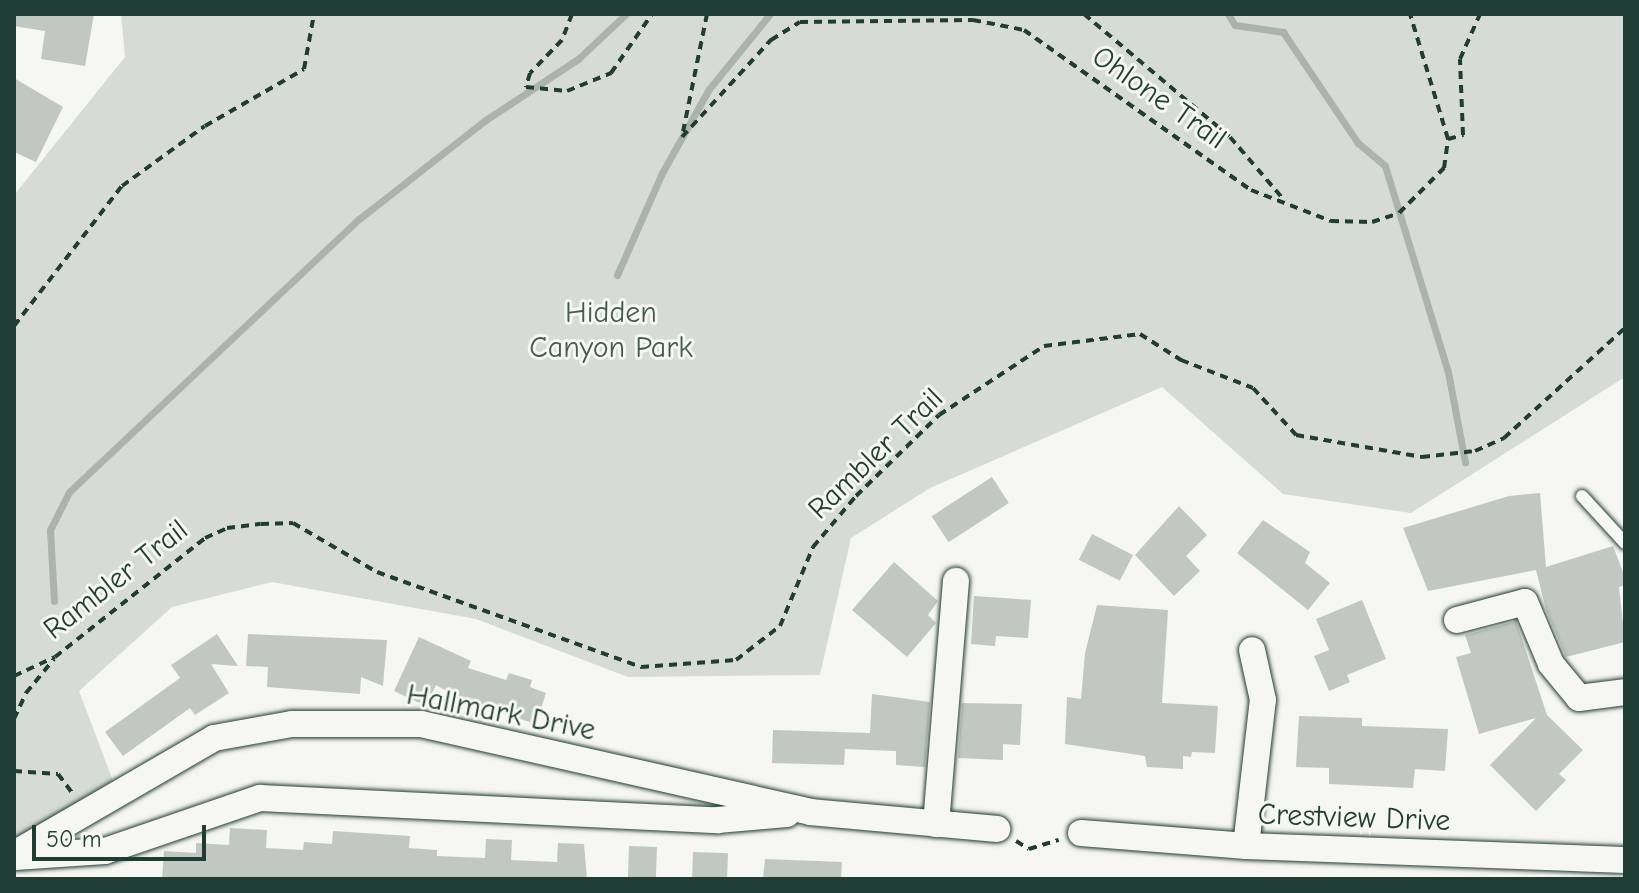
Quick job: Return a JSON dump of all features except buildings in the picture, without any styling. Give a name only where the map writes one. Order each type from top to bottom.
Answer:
[{"type":"street","points":[[936,824],[956,581]]},
{"type":"street","points":[[1457,620],[1525,602],[1551,664],[1579,698],[1625,692]]},
{"type":"street","points":[[1246,846],[1263,700],[1252,650]]},
{"type":"street","name":"Hallmark Drive","points":[[14,856],[214,738],[292,724],[421,724],[810,812],[997,829]]},
{"type":"street","name":"Hallmark Drive","points":[[14,856],[105,851],[260,798],[717,820],[810,812]]},
{"type":"street","name":"Crestview Drive","points":[[1081,833],[1246,846],[1625,860]]},
{"type":"lane","points":[[1582,496],[1625,543]]},
{"type":"path","points":[[14,326],[122,186],[205,126],[304,69],[314,14]]},
{"type":"path","points":[[572,14],[562,40],[530,73],[526,87],[567,91],[611,73],[652,14]]},
{"type":"path","name":"Ohlone Trail","points":[[707,14],[682,137],[771,40],[800,22],[973,20],[1024,30],[1251,190],[1331,221],[1372,222],[1399,213],[1444,168],[1448,139],[1463,135],[1460,59],[1480,14]]},
{"type":"path","points":[[1084,14],[1230,137],[1286,203]]},
{"type":"path","points":[[1410,14],[1448,139]]},
{"type":"path","name":"Rambler Trail","points":[[14,676],[55,657],[173,558],[205,538],[227,528],[293,523],[377,572],[641,667],[736,660],[780,626],[813,547],[856,496],[939,415],[1044,346],[1140,334],[1181,360],[1253,388],[1296,435],[1422,457],[1475,451],[1504,438],[1625,328]]},
{"type":"path","points":[[14,719],[26,693],[55,657]]},
{"type":"path","points":[[14,771],[58,774],[84,813]]},
{"type":"path","points":[[997,829],[1029,849],[1081,833]]},
{"type":"green space","name":"Hidden Canyon Park","points":[[121,14],[1625,14],[1625,377],[1411,513],[1283,494],[1162,387],[930,488],[851,538],[820,675],[628,677],[476,619],[272,582],[172,607],[79,691],[118,794],[14,854],[14,195],[125,57]]},
{"type":"waterway","points":[[54,601],[50,530],[69,492],[359,219],[484,121],[578,59],[626,14]]},
{"type":"waterway","points":[[617,275],[662,173],[709,89],[770,14]]},
{"type":"waterway","points":[[1228,14],[1235,25],[1283,32],[1358,143],[1385,166],[1448,372],[1465,462]]}]
